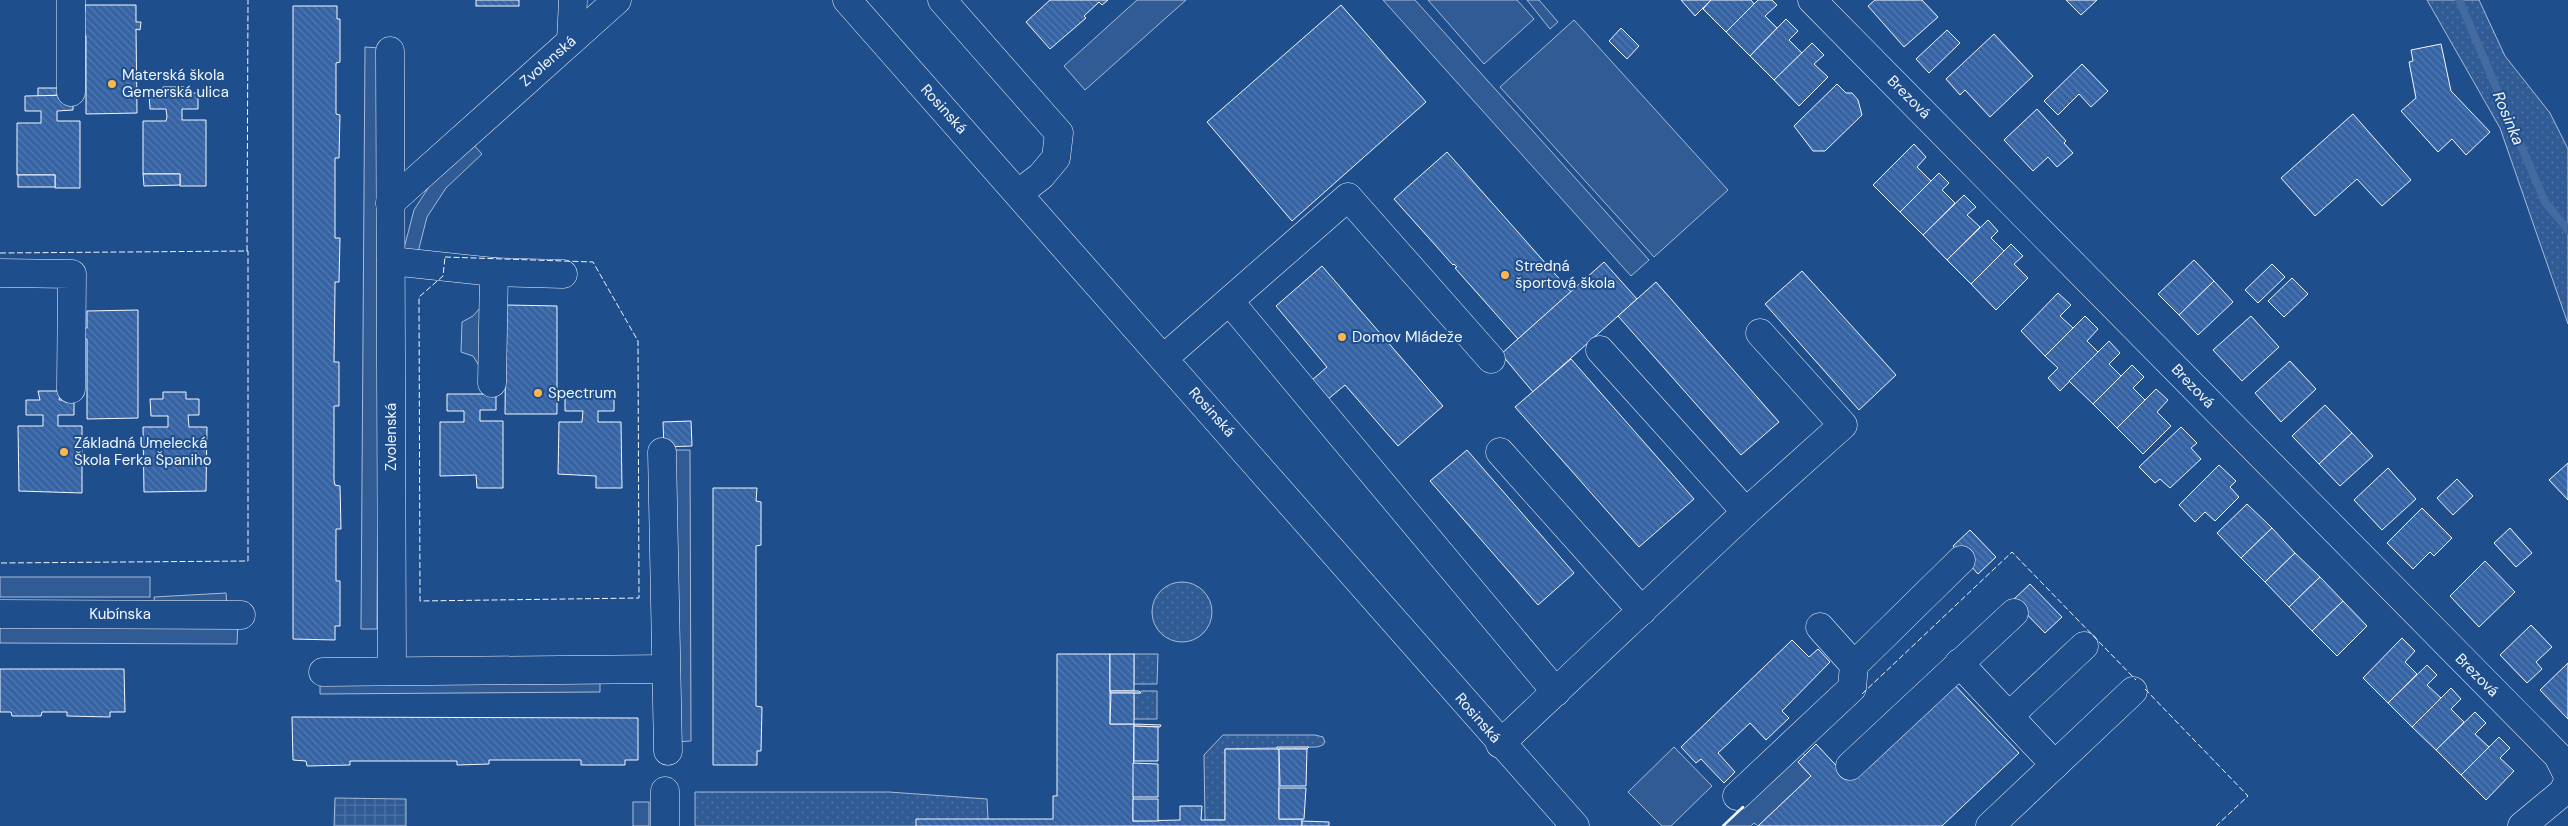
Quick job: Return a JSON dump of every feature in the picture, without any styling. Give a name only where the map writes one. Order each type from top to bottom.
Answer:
[{"type":"street","points":[[571,41],[573,0]]},
{"type":"street","name":"Zvolenská","points":[[390,203],[616,0]]},
{"type":"street","name":"Rosinská","points":[[846,0],[1019,193],[1500,744],[1575,826]]},
{"type":"street","name":"Brezová","points":[[1812,0],[2558,756],[2568,776]]},
{"type":"street","points":[[945,1],[1059,133],[1056,158],[1041,176],[1019,193]]},
{"type":"street","points":[[71,92],[74,15]]},
{"type":"street","name":"Zvolenská","points":[[390,51],[392,671]]},
{"type":"street","points":[[1164,358],[1348,197],[1491,359]]},
{"type":"street","points":[[391,262],[494,272],[564,274]]},
{"type":"street","points":[[492,383],[494,272]]},
{"type":"street","points":[[0,273],[72,274],[76,333],[71,389]]},
{"type":"street","points":[[1230,302],[1556,692]]},
{"type":"street","points":[[1500,744],[1746,512],[1843,425],[1760,333]]},
{"type":"street","points":[[1600,350],[1746,512]]},
{"type":"street","points":[[662,452],[668,751]]},
{"type":"street","points":[[1500,452],[1642,611]]},
{"type":"street","points":[[1738,796],[1852,688],[1854,665],[1962,560]]},
{"type":"street","points":[[1850,766],[2014,613]]},
{"type":"street","name":"Kubínska","points":[[0,614],[241,615]]},
{"type":"street","points":[[1820,627],[1854,665]]},
{"type":"street","points":[[2010,716],[2084,646]]},
{"type":"street","points":[[1959,663],[2055,765]]},
{"type":"street","points":[[323,672],[666,669]]},
{"type":"street","points":[[1990,826],[2133,691]]},
{"type":"street","points":[[2522,826],[2563,792],[2568,781]]},
{"type":"street","points":[[665,791],[665,826]]},
{"type":"shaded area","points":[[1137,0],[1186,0],[1085,90],[1064,66]]},
{"type":"shaded area","points":[[1383,0],[1415,0],[1649,260],[1631,276]]},
{"type":"shaded area","points":[[1428,0],[1517,0],[1534,19],[1484,64]]},
{"type":"shaded area","points":[[1527,0],[1539,0],[1558,22],[1550,29]]},
{"type":"shaded area","points":[[2427,0],[2479,0],[2505,56],[2550,113],[2568,149],[2568,324],[2500,128]]},
{"type":"shaded area","points":[[1574,20],[1728,190],[1654,257],[1500,87]]},
{"type":"shaded area","points":[[365,47],[380,48],[377,629],[361,629]]},
{"type":"shaded area","points":[[472,143],[482,154],[446,188],[427,217],[417,256],[402,256],[414,210],[434,179]]},
{"type":"shaded area","points":[[480,308],[492,364],[478,364],[473,356],[461,352],[462,322],[473,316]]},
{"type":"shaded area","points":[[674,450],[690,450],[691,741],[674,742]]},
{"type":"shaded area","points":[[0,577],[150,577],[150,597],[0,597]]},
{"type":"shaded area","points":[[1182,582],[1199,587],[1207,595],[1212,612],[1207,629],[1199,637],[1182,642],[1165,637],[1157,629],[1152,612],[1157,595],[1165,587]]},
{"type":"shaded area","points":[[226,593],[227,607],[155,608],[154,597]]},
{"type":"shaded area","points":[[0,621],[238,621],[237,644],[0,643]]},
{"type":"shaded area","points":[[1134,654],[1158,654],[1157,684],[1134,684]]},
{"type":"shaded area","points":[[600,676],[600,692],[320,694],[320,678]]},
{"type":"shaded area","points":[[1141,691],[1157,691],[1157,719],[1134,719],[1134,693],[1140,693]]},
{"type":"shaded area","points":[[1223,735],[1315,735],[1323,737],[1325,742],[1317,747],[1225,749],[1225,820],[1205,820],[1204,755]]},
{"type":"shaded area","points":[[1674,747],[1712,786],[1671,826],[1662,826],[1628,792]]},
{"type":"shaded area","points":[[1801,752],[1805,755],[1798,762],[1811,776],[1758,826],[1754,823],[1751,826],[1723,826]]},
{"type":"shaded area","points":[[695,792],[889,792],[987,799],[988,819],[916,826],[695,826]]},
{"type":"shaded area","points":[[335,798],[406,799],[406,826],[334,826]]},
{"type":"shaded area","points":[[633,802],[649,802],[649,826],[633,826]]},
{"type":"building","points":[[476,0],[519,0],[519,6],[476,6]]},
{"type":"building","points":[[1050,0],[1108,0],[1102,5],[1099,2],[1084,16],[1086,18],[1050,49],[1026,22]]},
{"type":"building","points":[[1681,0],[1711,0],[1695,16]]},
{"type":"building","points":[[1711,0],[1751,0],[1754,4],[1726,32],[1703,9]]},
{"type":"building","points":[[1758,0],[1772,0],[1777,5],[1765,16],[1777,28],[1750,56],[1726,32]]},
{"type":"building","points":[[1875,0],[1922,0],[1938,17],[1904,47],[1868,6]]},
{"type":"building","points":[[2066,0],[2097,0],[2081,15]]},
{"type":"building","points":[[85,5],[136,5],[136,22],[141,22],[140,30],[136,29],[137,113],[86,114],[86,36],[80,35],[80,11],[85,11]]},
{"type":"building","points":[[1341,5],[1426,102],[1292,221],[1207,122]]},
{"type":"building","points":[[293,6],[337,6],[337,19],[340,19],[340,62],[336,63],[336,114],[340,115],[339,158],[335,158],[335,238],[340,238],[339,282],[335,282],[334,362],[339,362],[339,406],[334,406],[334,480],[335,485],[340,486],[341,529],[336,529],[336,581],[340,581],[340,626],[335,626],[335,640],[293,639]]},
{"type":"building","points":[[1786,19],[1798,31],[1789,40],[1802,53],[1774,80],[1750,56]]},
{"type":"building","points":[[1621,28],[1639,46],[1627,59],[1609,41]]},
{"type":"building","points":[[1947,30],[1960,43],[1929,73],[1916,59]]},
{"type":"building","points":[[1994,34],[2033,76],[1990,117],[1965,90],[1960,95],[1946,79]]},
{"type":"building","points":[[1812,43],[1824,55],[1814,64],[1828,77],[1799,106],[1774,80]]},
{"type":"building","points":[[2441,44],[2451,91],[2490,132],[2466,155],[2452,139],[2438,152],[2401,111],[2416,98],[2409,62],[2413,61],[2411,50]]},
{"type":"building","points":[[2082,64],[2108,91],[2091,107],[2079,94],[2058,115],[2044,101]]},
{"type":"building","points":[[1837,84],[1846,93],[1852,93],[1858,100],[1862,115],[1825,151],[1813,151],[1794,126]]},
{"type":"building","points":[[163,87],[184,87],[184,94],[164,94]]},
{"type":"building","points":[[38,88],[60,88],[60,95],[38,96]]},
{"type":"building","points":[[198,93],[198,109],[182,109],[182,120],[206,120],[206,186],[180,186],[180,174],[143,174],[143,121],[166,121],[167,117],[166,109],[150,109],[149,94]]},
{"type":"building","points":[[73,95],[73,110],[57,111],[57,121],[80,121],[80,188],[55,188],[55,175],[17,175],[17,123],[41,123],[41,111],[25,111],[25,96]]},
{"type":"building","points":[[2037,109],[2066,141],[2064,143],[2073,153],[2057,167],[2048,157],[2033,171],[2004,140]]},
{"type":"building","points":[[2353,114],[2411,180],[2382,206],[2357,179],[2315,216],[2281,178]]},
{"type":"building","points":[[1914,144],[1926,157],[1917,167],[1931,181],[1900,212],[1873,185]]},
{"type":"building","points":[[1447,152],[1571,292],[1518,339],[1455,268],[1457,267],[1453,265],[1394,199]]},
{"type":"building","points":[[1939,173],[1949,183],[1942,190],[1955,203],[1923,235],[1900,212]]},
{"type":"building","points":[[143,174],[180,174],[180,185],[144,186]]},
{"type":"building","points":[[18,175],[55,175],[55,187],[18,187]]},
{"type":"building","points":[[1964,195],[1976,207],[1967,215],[1980,227],[1947,260],[1923,235]]},
{"type":"building","points":[[1988,220],[1998,231],[1991,238],[2004,251],[1971,284],[1947,260]]},
{"type":"building","points":[[2011,244],[2023,256],[2014,264],[2028,278],[1996,310],[1971,284]]},
{"type":"building","points":[[2194,260],[2214,281],[2179,315],[2158,294]]},
{"type":"building","points":[[1604,262],[1637,299],[1533,392],[1501,354]]},
{"type":"building","points":[[2272,264],[2285,277],[2258,303],[2245,290]]},
{"type":"building","name":"Domov Mládeže","points":[[1322,266],[1443,406],[1398,446],[1345,385],[1327,400],[1311,381],[1327,367],[1276,306]]},
{"type":"building","points":[[1802,271],[1896,375],[1859,410],[1765,304]]},
{"type":"building","points":[[2292,278],[2308,294],[2284,317],[2268,301]]},
{"type":"building","points":[[2214,281],[2233,302],[2198,335],[2179,315]]},
{"type":"building","points":[[1656,282],[1779,422],[1741,455],[1618,316]]},
{"type":"building","points":[[2058,293],[2071,305],[2060,316],[2073,328],[2045,356],[2021,331]]},
{"type":"building","points":[[506,305],[557,306],[557,414],[505,414]]},
{"type":"building","points":[[138,310],[138,418],[87,419],[87,339],[80,339],[80,328],[87,328],[87,311]]},
{"type":"building","points":[[2085,316],[2098,329],[2087,341],[2098,352],[2060,391],[2048,378],[2058,368],[2045,356]]},
{"type":"building","points":[[2251,316],[2279,347],[2242,381],[2213,350]]},
{"type":"building","points":[[2109,341],[2120,353],[2109,364],[2121,376],[2093,404],[2069,381]]},
{"type":"building","points":[[1571,359],[1694,499],[1639,547],[1515,407]]},
{"type":"building","points":[[2290,361],[2316,389],[2281,422],[2255,393]]},
{"type":"building","points":[[2132,365],[2144,377],[2133,388],[2145,400],[2117,428],[2093,404]]},
{"type":"building","points":[[2156,389],[2168,400],[2157,412],[2171,426],[2143,454],[2117,428]]},
{"type":"building","points":[[38,391],[61,391],[59,400],[74,400],[74,415],[58,415],[58,426],[82,426],[82,493],[19,491],[18,426],[43,426],[43,415],[26,415],[26,400],[40,400]]},
{"type":"building","points":[[163,392],[186,392],[186,399],[199,399],[199,415],[188,415],[189,427],[207,427],[206,491],[144,492],[143,427],[168,427],[168,416],[151,416],[150,399],[163,399]]},
{"type":"building","points":[[447,394],[496,394],[496,410],[480,410],[480,421],[503,421],[503,488],[477,488],[476,475],[440,476],[440,422],[464,422],[464,411],[447,411]]},
{"type":"building","points":[[565,395],[614,395],[614,411],[598,411],[598,422],[621,422],[622,488],[596,488],[596,476],[558,474],[559,422],[582,422],[583,411],[565,411]]},
{"type":"building","points":[[2325,405],[2352,433],[2319,464],[2292,436]]},
{"type":"building","points":[[691,421],[692,446],[664,447],[663,422]]},
{"type":"building","points":[[2181,427],[2197,443],[2191,448],[2201,459],[2170,488],[2160,479],[2155,483],[2139,467]]},
{"type":"building","points":[[2352,433],[2373,456],[2340,486],[2319,464]]},
{"type":"building","points":[[1467,450],[1574,573],[1538,605],[1430,481]]},
{"type":"building","points":[[2568,463],[2568,500],[2549,480]]},
{"type":"building","points":[[2219,465],[2236,481],[2230,487],[2239,497],[2215,521],[2205,512],[2195,522],[2179,505]]},
{"type":"building","points":[[2388,468],[2416,499],[2382,530],[2354,500]]},
{"type":"building","points":[[2457,479],[2473,496],[2453,515],[2437,498]]},
{"type":"building","points":[[713,488],[757,488],[756,501],[761,502],[761,545],[756,546],[756,706],[762,707],[761,751],[757,751],[757,765],[713,765]]},
{"type":"building","points":[[2247,504],[2272,528],[2241,558],[2217,533]]},
{"type":"building","points":[[2422,508],[2452,538],[2434,556],[2430,552],[2413,569],[2387,543]]},
{"type":"building","points":[[2272,528],[2295,553],[2265,582],[2241,558]]},
{"type":"building","points":[[2510,528],[2532,553],[2516,567],[2494,543]]},
{"type":"building","points":[[1970,530],[1996,557],[1978,574],[1953,546]]},
{"type":"building","points":[[2295,553],[2320,577],[2289,607],[2265,582]]},
{"type":"building","points":[[2485,561],[2515,592],[2479,627],[2450,596]]},
{"type":"building","points":[[2320,577],[2343,601],[2312,631],[2289,607]]},
{"type":"building","points":[[2030,584],[2062,617],[2045,633],[2013,600]]},
{"type":"building","points":[[2343,601],[2367,626],[2337,656],[2312,631]]},
{"type":"building","points":[[2531,625],[2552,647],[2536,662],[2542,669],[2527,683],[2500,655]]},
{"type":"building","points":[[2402,638],[2415,651],[2405,662],[2417,674],[2388,703],[2363,678]]},
{"type":"building","points":[[1792,640],[1809,657],[1818,649],[1830,662],[1782,711],[1789,718],[1766,740],[1750,723],[1718,753],[1735,772],[1724,783],[1701,759],[1696,763],[1681,747]]},
{"type":"building","points":[[1057,654],[1110,654],[1110,724],[1134,724],[1133,821],[1180,820],[1180,806],[1202,806],[1201,820],[1225,820],[1225,749],[1279,749],[1279,819],[1302,819],[1302,826],[916,826],[916,819],[1053,819],[1053,796],[1057,796]]},
{"type":"building","points":[[1110,654],[1134,654],[1134,691],[1110,691]]},
{"type":"building","points":[[2568,663],[2568,719],[2540,690]]},
{"type":"building","points":[[2427,665],[2437,675],[2427,685],[2441,698],[2412,727],[2388,703]]},
{"type":"building","points":[[0,669],[124,669],[125,712],[110,712],[110,717],[67,716],[67,712],[42,712],[41,716],[12,716],[11,712],[0,712]]},
{"type":"building","points":[[1950,680],[2019,753],[1942,826],[1758,826],[1811,776],[1798,762],[1816,744],[1847,777]]},
{"type":"building","points":[[2451,688],[2461,699],[2451,709],[2464,722],[2436,750],[2412,727]]},
{"type":"building","points":[[1110,691],[1139,691],[1141,693],[1111,693]]},
{"type":"building","points":[[1111,693],[1134,693],[1134,724],[1110,724]]},
{"type":"building","points":[[2475,712],[2486,723],[2475,734],[2489,747],[2461,775],[2436,750]]},
{"type":"building","points":[[292,717],[638,718],[638,760],[625,760],[625,765],[581,765],[581,760],[489,760],[489,764],[457,765],[457,761],[350,761],[350,765],[307,766],[306,761],[293,760]]},
{"type":"building","points":[[1134,724],[1161,725],[1160,727],[1134,726]]},
{"type":"building","points":[[1134,726],[1158,727],[1158,761],[1134,761]]},
{"type":"building","points":[[2499,737],[2510,748],[2500,758],[2514,771],[2486,800],[2461,775]]},
{"type":"building","points":[[1277,747],[1309,747],[1307,749],[1277,749]]},
{"type":"building","points":[[1279,749],[1307,749],[1306,786],[1280,786]]},
{"type":"building","points":[[1133,763],[1158,764],[1158,797],[1133,797]]},
{"type":"building","points":[[1279,788],[1306,788],[1304,819],[1279,819]]},
{"type":"building","points":[[1133,799],[1158,799],[1158,821],[1133,821]]},
{"type":"building","points":[[1302,821],[1329,822],[1329,826],[1302,826]]},
{"type":"waterway","name":"Rosinka","points":[[2459,0],[2545,202],[2568,230]]},
{"type":"fence","points":[[247,251],[248,0]]},
{"type":"fence","points":[[0,253],[248,251],[248,561],[0,563]]},
{"type":"fence","points":[[445,257],[593,262],[638,341],[639,598],[420,601],[419,297],[443,276],[445,257]]},
{"type":"fence","points":[[1862,694],[2012,552],[2136,680]]},
{"type":"fence","points":[[2145,689],[2248,796],[2216,826]]},
{"type":"wall","points":[[1723,826],[1743,807]]},
{"type":"place","name":"Materská škola Gemerská ulica","points":[[112,84]]},
{"type":"place","name":"Stredná športová škola","points":[[1505,275]]},
{"type":"place","name":"Domov Mládeže","points":[[1342,337]]},
{"type":"place","name":"Spectrum","points":[[538,393]]},
{"type":"place","name":"Základná Umelecká Škola Ferka Španiho","points":[[64,452]]}]
